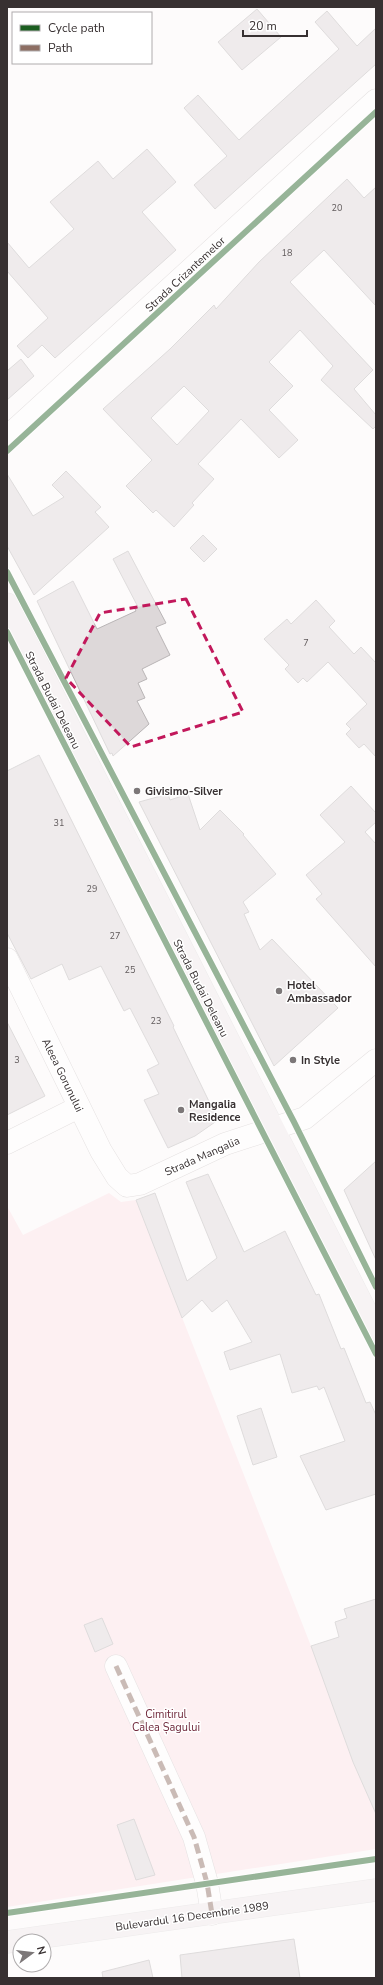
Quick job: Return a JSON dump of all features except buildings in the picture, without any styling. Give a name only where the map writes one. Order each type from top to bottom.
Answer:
[{"type":"main road","name":"Strada Budai Deleanu","points":[[7,604],[376,1331]]},
{"type":"main road","name":"Bulevardul 16 Decembrie 1989","points":[[7,1942],[376,1890]]},
{"type":"street","name":"Strada Crizantemelor","points":[[7,437],[376,100]]},
{"type":"street","name":"Aleea Gorunului","points":[[7,959],[79,1107],[113,1171],[127,1186]]},
{"type":"street","name":"Strada Mangalia","points":[[127,1186],[140,1184],[226,1144],[305,1118],[376,1060]]},
{"type":"street","points":[[7,1143],[79,1107]]},
{"type":"street","points":[[116,1666],[194,1837],[207,1883],[212,1914]]},
{"type":"highlighted area","points":[[186,599],[243,712],[131,747],[66,678],[100,613]]},
{"type":"green space","name":"Cimitirul Calea Șagului","points":[[109,1193],[121,1202],[136,1200],[311,1646],[353,1762],[376,1814],[376,1849],[7,1907],[7,1206],[23,1235]]},
{"type":"marked path","points":[[116,1666],[194,1837],[207,1883],[212,1914]]},
{"type":"cycle path","points":[[7,451],[376,112]]},
{"type":"cycle path","points":[[7,572],[294,1122],[376,1287]]},
{"type":"cycle path","points":[[7,632],[376,1354]]},
{"type":"cycle path","points":[[7,1913],[376,1859]]},
{"type":"place","name":"Givisimo-Silver","points":[[137,791]]},
{"type":"place","name":"Hotel Ambassador","points":[[279,991]]},
{"type":"place","name":"In Style","points":[[293,1060]]},
{"type":"place","name":"Mangalia Residence","points":[[181,1110]]}]
